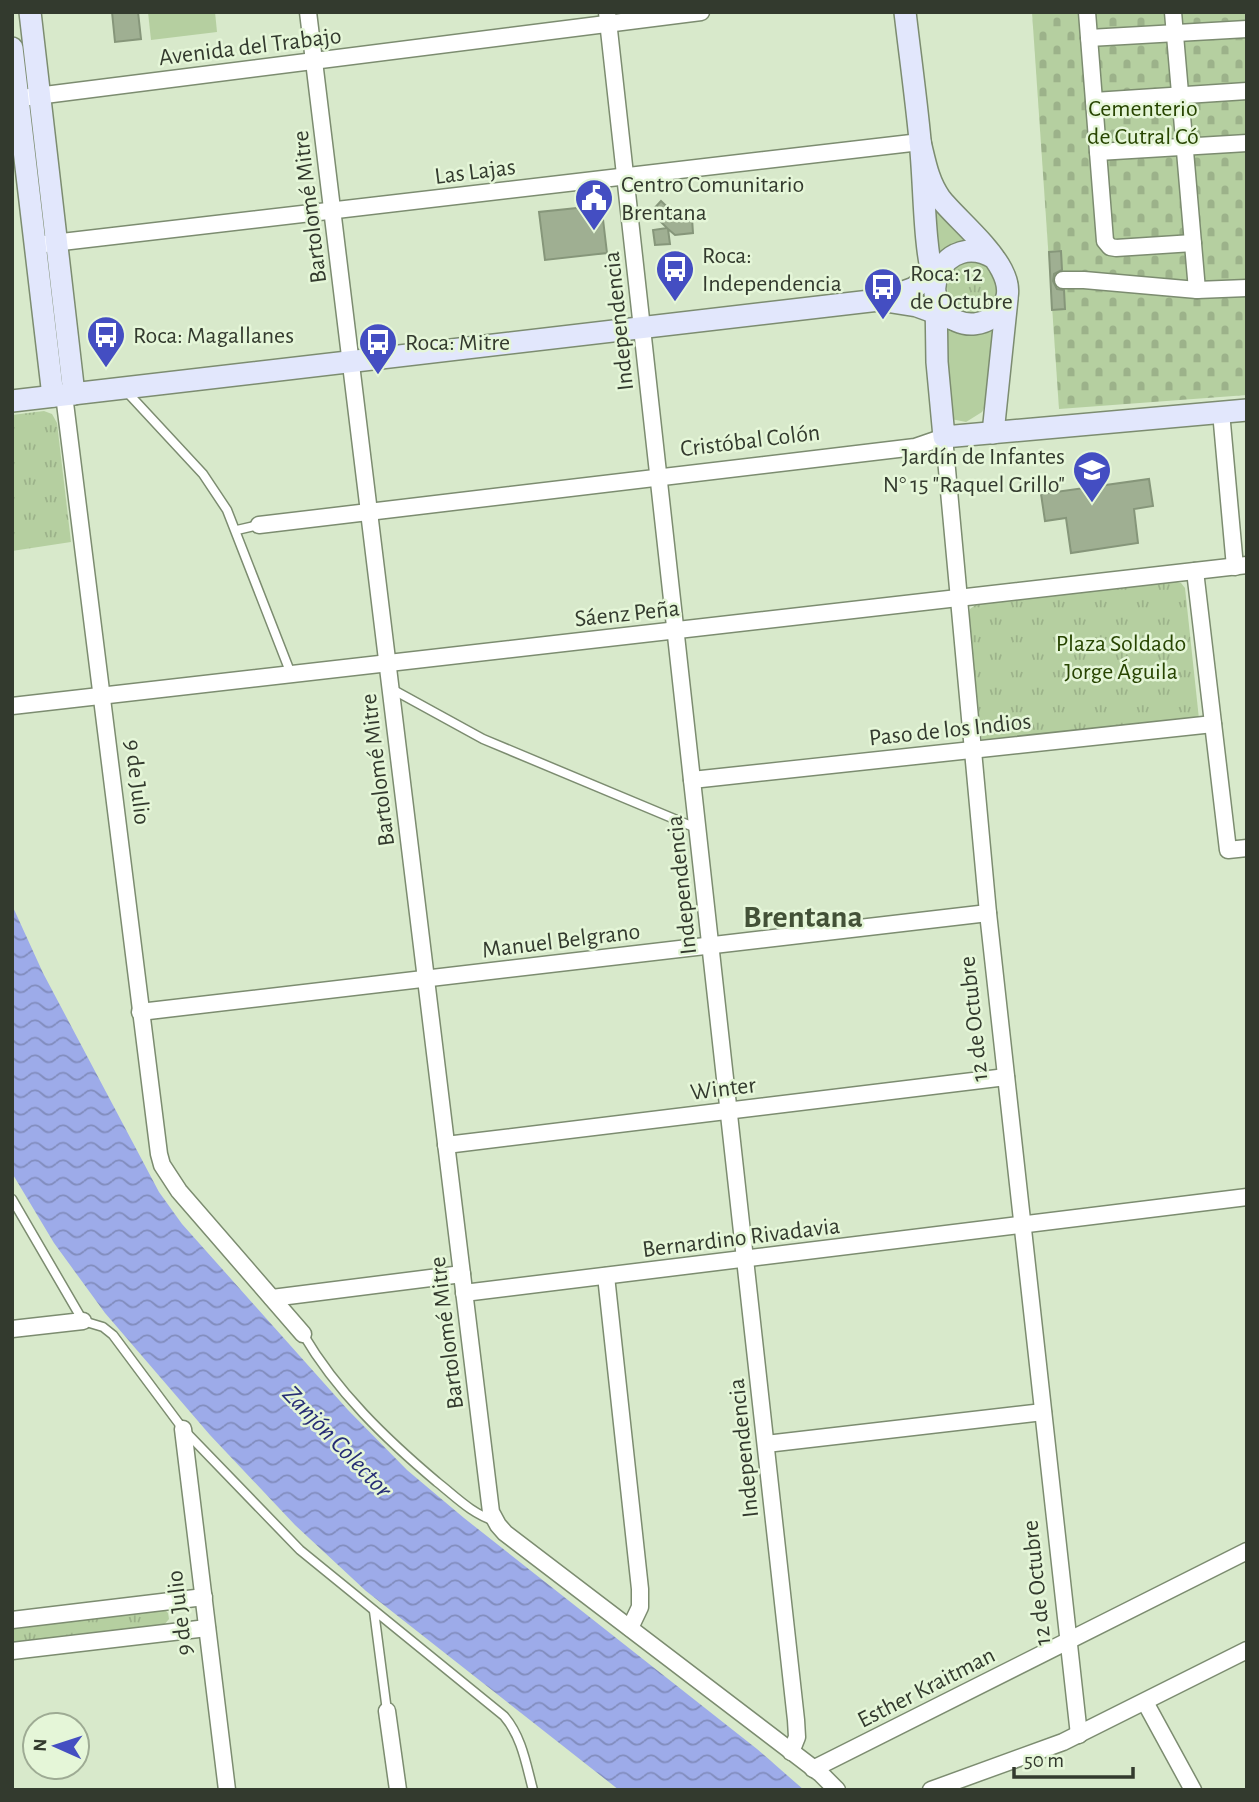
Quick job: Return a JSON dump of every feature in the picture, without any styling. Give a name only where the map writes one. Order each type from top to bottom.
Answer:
[{"type":"main road","name":"9 de Julio","points":[[23,98],[30,12]]},
{"type":"main road","name":"12 de Octubre","points":[[905,12],[920,142],[922,197],[939,293],[937,362],[944,437]]},
{"type":"main road","name":"9 de Julio","points":[[12,48],[23,98],[46,244],[64,395]]},
{"type":"main road","name":"12 de Octubre","points":[[920,142],[928,175],[937,192],[1007,276],[993,433]]},
{"type":"main road","points":[[939,293],[951,256],[965,251],[980,251],[994,258]]},
{"type":"main road","points":[[12,401],[879,300],[914,288],[939,293],[975,324],[989,320],[1000,311],[1007,298]]},
{"type":"main road","points":[[879,300],[908,304],[939,293]]},
{"type":"main road","name":"Cristóbal Colón","points":[[944,437],[1247,410]]},
{"type":"street","name":"Bartolomé Mitre","points":[[308,12],[464,1293],[491,1508],[495,1521]]},
{"type":"street","name":"Avenida del Trabajo","points":[[23,98],[314,61],[607,18],[701,12]]},
{"type":"street","points":[[1087,12],[1104,238],[1108,246],[1116,248],[1193,243]]},
{"type":"street","points":[[1173,12],[1197,290]]},
{"type":"street","name":"Independencia","points":[[607,18],[796,1720],[797,1737],[791,1752]]},
{"type":"street","points":[[1089,38],[1247,29]]},
{"type":"street","points":[[1094,101],[1247,92]]},
{"type":"street","name":"Las Lajas","points":[[46,244],[920,142]]},
{"type":"street","points":[[1098,152],[1247,142]]},
{"type":"street","points":[[1063,280],[1197,290],[1247,288]]},
{"type":"street","name":"9 de Julio","points":[[64,395],[156,1143],[167,1174],[179,1191],[303,1334]]},
{"type":"street","points":[[1221,412],[1241,566]]},
{"type":"street","name":"Cristóbal Colón","points":[[260,526],[915,447],[944,437]]},
{"type":"street","name":"12 de Octubre","points":[[944,437],[988,913],[1079,1735]]},
{"type":"street","name":"Sáenz Peña","points":[[12,706],[1241,566]]},
{"type":"street","points":[[1195,571],[1228,850],[1247,848]]},
{"type":"street","name":"Paso de los Indios","points":[[692,780],[1213,723]]},
{"type":"street","name":"Manuel Belgrano","points":[[140,1012],[988,913]]},
{"type":"street","name":"Winter","points":[[446,1145],[1006,1077]]},
{"type":"street","name":"Bernardino Rivadavia","points":[[464,1293],[1247,1197]]},
{"type":"street","points":[[272,1298],[462,1274]]},
{"type":"street","points":[[606,1276],[640,1596],[638,1612],[630,1628]]},
{"type":"street","points":[[12,1329],[83,1321]]},
{"type":"street","points":[[766,1444],[1043,1412]]},
{"type":"street","name":"9 de Julio","points":[[183,1429],[227,1790]]},
{"type":"street","points":[[495,1521],[505,1532],[837,1790]]},
{"type":"street","name":"Esther Kraitman","points":[[813,1769],[1247,1551]]},
{"type":"street","points":[[12,1619],[204,1597]]},
{"type":"street","points":[[12,1651],[207,1628]]},
{"type":"street","points":[[931,1790],[1049,1749],[1247,1650]]},
{"type":"street","points":[[1145,1702],[1193,1790]]},
{"type":"street","points":[[387,1711],[398,1790]]},
{"type":"lane","points":[[123,388],[203,474],[227,510],[291,674]]},
{"type":"lane","points":[[237,530],[260,526]]},
{"type":"lane","points":[[390,688],[462,729],[505,749],[697,828]]},
{"type":"lane","points":[[12,1199],[83,1321],[103,1327],[113,1335],[183,1429],[300,1550],[510,1724],[520,1744],[533,1790]]},
{"type":"lane","points":[[303,1334],[331,1377],[388,1438],[470,1509],[495,1521]]},
{"type":"lane","points":[[374,1611],[387,1711]]},
{"type":"green space","points":[[148,12],[215,12],[217,32],[151,40]]},
{"type":"green space","name":"Cementerio de Cutral Có","points":[[1032,12],[1247,12],[1247,395],[1059,409]]},
{"type":"green space","points":[[930,204],[965,240],[952,243],[939,254]]},
{"type":"green space","points":[[962,263],[982,263],[996,277],[996,297],[982,311],[962,311],[948,297],[948,277]]},
{"type":"green space","points":[[942,321],[976,334],[995,328],[988,400],[982,412],[966,422],[951,419]]},
{"type":"green space","points":[[44,411],[52,414],[57,423],[71,542],[12,551],[12,415]]},
{"type":"green space","name":"Plaza Soldado Jorge Águila","points":[[1171,581],[1181,583],[1185,588],[1199,719],[982,742],[968,616],[970,609],[978,603]]},
{"type":"green space","points":[[164,1609],[169,1619],[164,1625],[12,1644],[12,1627]]},
{"type":"water","name":"Zanjón Colector","points":[[12,905],[43,973],[159,1192],[182,1224],[348,1410],[407,1470],[464,1518],[757,1749],[804,1790],[619,1790],[366,1591],[295,1525],[210,1435],[105,1313],[54,1243],[12,1173]]},
{"type":"building","points":[[112,12],[138,12],[141,39],[115,42]]},
{"type":"building","points":[[661,201],[680,219],[692,218],[693,233],[675,235],[668,229],[670,244],[655,245],[653,230],[667,228],[651,212]]},
{"type":"building","points":[[596,206],[602,211],[607,253],[545,260],[539,212]]},
{"type":"building","points":[[1061,251],[1062,270],[1054,274],[1053,281],[1057,289],[1064,290],[1065,309],[1052,310],[1049,252]]},
{"type":"building","points":[[1149,479],[1153,506],[1134,509],[1138,543],[1071,553],[1066,518],[1045,521],[1041,494]]},
{"type":"place","name":"Centro Comunitario Brentana","points":[[594,232]]},
{"type":"place","name":"Roca: Independencia","points":[[675,303]]},
{"type":"place","name":"Roca: 12 de Octubre","points":[[883,321]]},
{"type":"place","name":"Roca: Magallanes","points":[[106,369]]},
{"type":"place","name":"Roca: Mitre","points":[[378,376]]},
{"type":"place","name":"Jardín de Infantes N° 15 \"Raquel Grillo\"","points":[[1092,504]]},
{"type":"district","name":"Brentana","points":[[803,916]]}]
